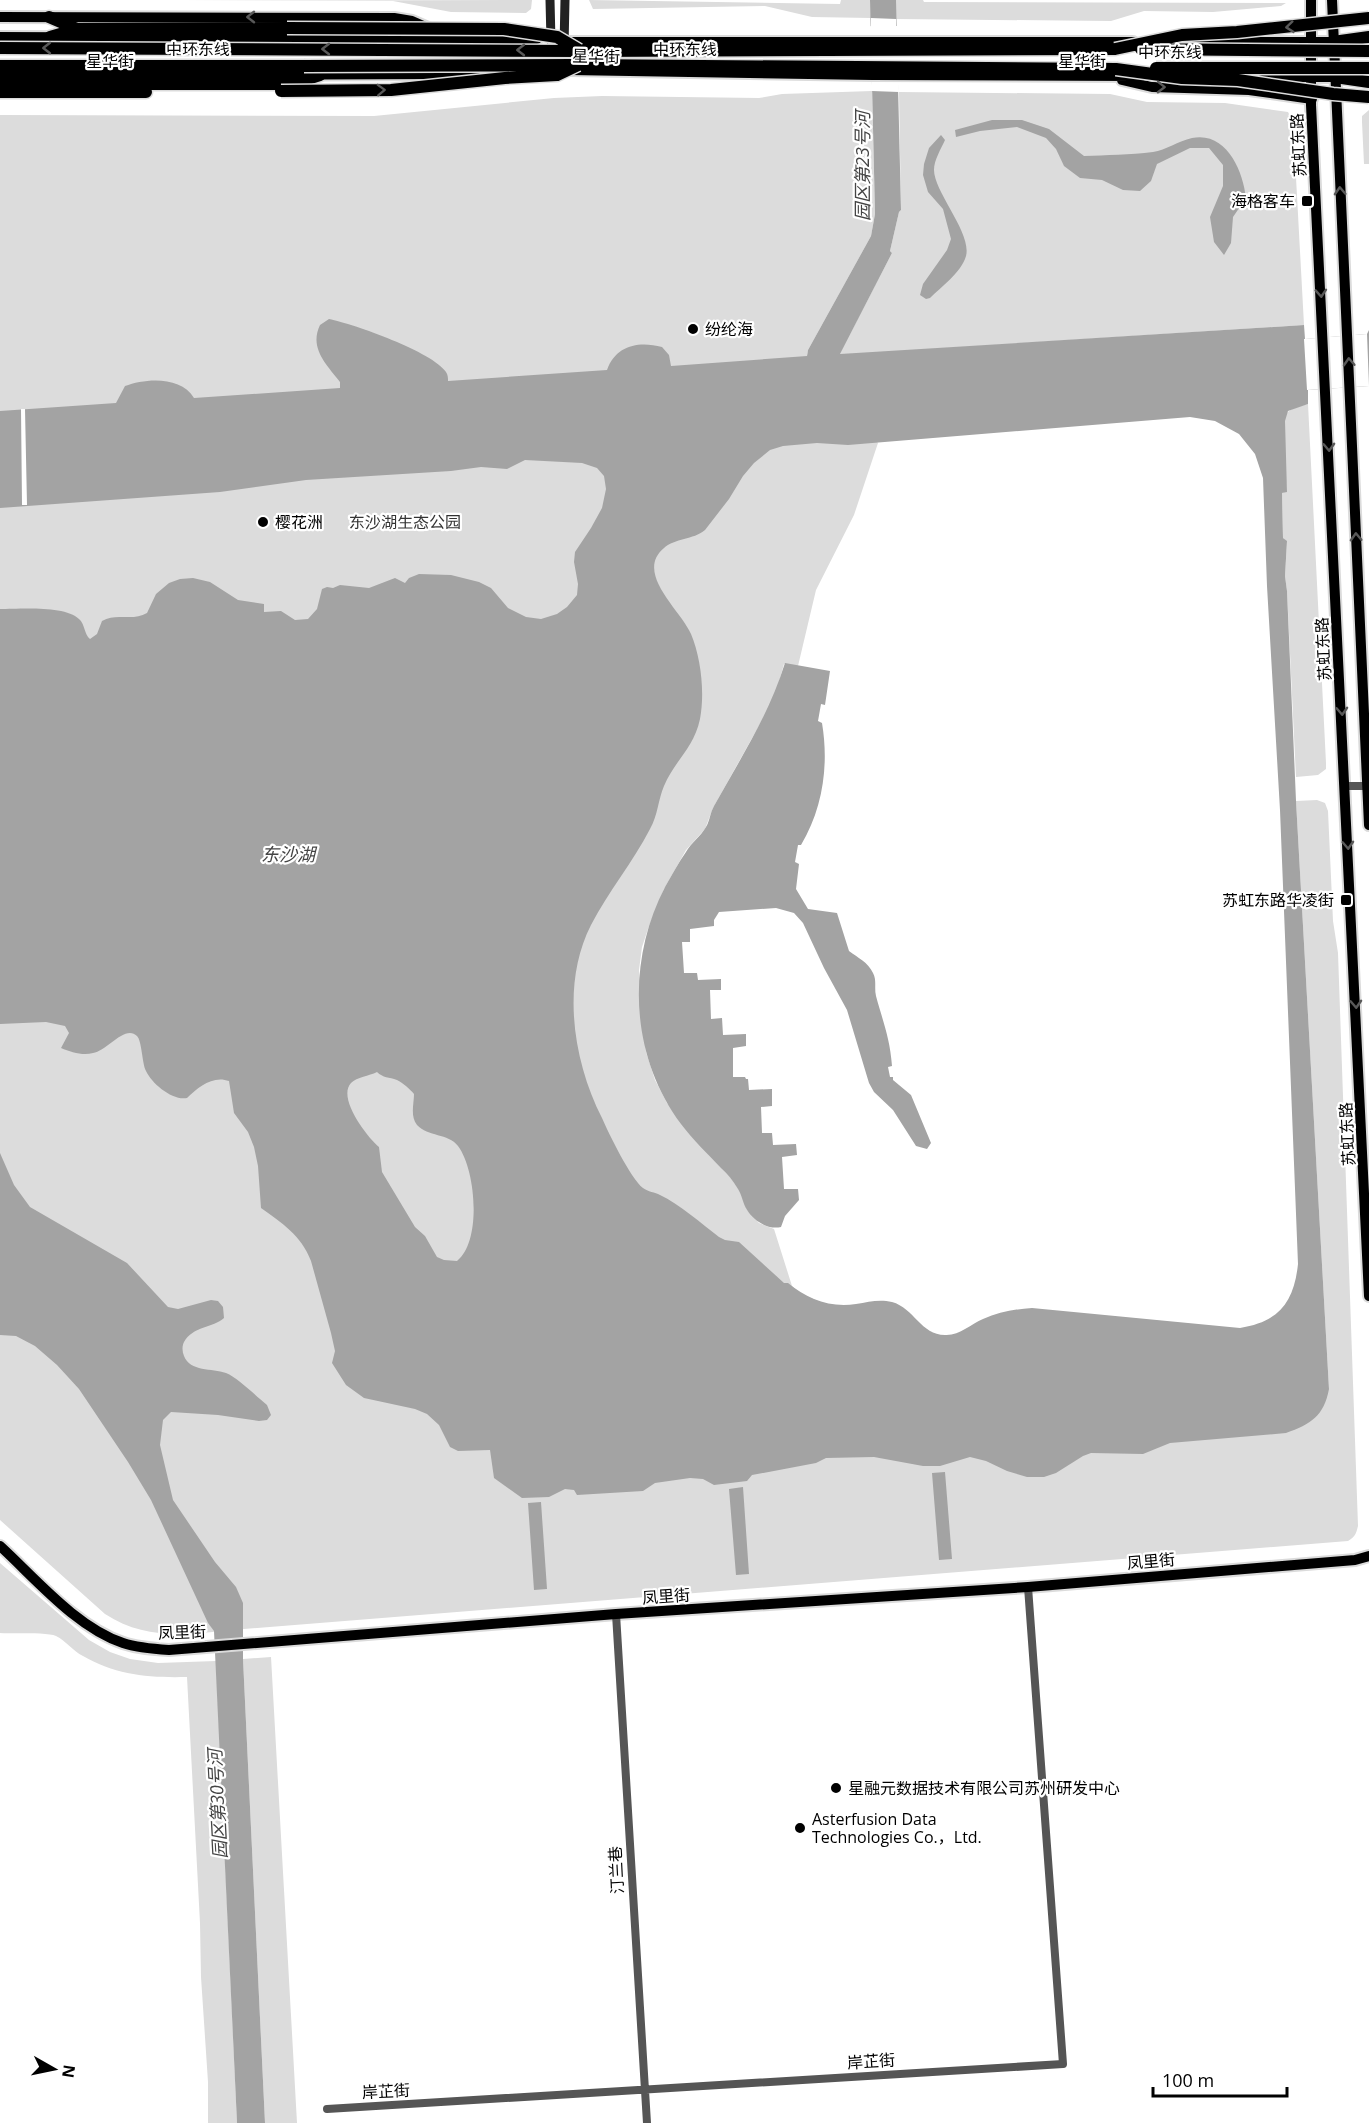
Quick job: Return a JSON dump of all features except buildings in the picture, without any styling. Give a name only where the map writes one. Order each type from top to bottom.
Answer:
[{"type":"highway","points":[[49,17],[77,29]]},
{"type":"highway","points":[[1115,49],[1182,35],[1369,18]]},
{"type":"highway","points":[[50,37],[77,29],[504,29],[557,37],[580,51]]},
{"type":"highway","points":[[1333,42],[1369,37]]},
{"type":"highway","name":"中环东线","points":[[0,48],[1369,51]]},
{"type":"highway","points":[[0,92],[391,90],[557,75],[578,65]]},
{"type":"highway","name":"中环东线","points":[[0,66],[578,65],[1116,69],[1369,68]]},
{"type":"highway","points":[[1116,69],[1182,78],[1238,80],[1369,97]]},
{"type":"highway","points":[[0,84],[292,84],[320,75]]},
{"type":"highway","points":[[1335,77],[1369,82]]},
{"type":"main road","points":[[550,0],[551,41],[560,70]]},
{"type":"main road","points":[[560,70],[565,42],[565,0]]},
{"type":"main road","name":"苏虹东路","points":[[1311,0],[1312,99],[1369,1296]]},
{"type":"main road","points":[[1332,0],[1369,825]]},
{"type":"main road","points":[[0,17],[394,18],[412,21],[453,38]]},
{"type":"main road","name":"星华街","points":[[0,37],[529,38],[565,42],[1333,42]]},
{"type":"main road","name":"星华街","points":[[0,76],[442,74],[560,70],[872,75],[1335,77]]},
{"type":"main road","points":[[1104,76],[1152,87],[1249,90],[1312,99]]},
{"type":"main road","name":"凤里街","points":[[0,1546],[88,1626],[123,1643],[169,1650],[616,1614],[1028,1587],[1354,1560],[1369,1556]]},
{"type":"street","points":[[1345,786],[1368,786]]},
{"type":"street","name":"岸芷街","points":[[327,2109],[1062,2064],[1028,1587]]},
{"type":"street","name":"汀兰巷","points":[[616,1614],[647,2123]]},
{"type":"green space","points":[[532,0],[531,9],[526,13],[451,12],[393,1],[181,1]]},
{"type":"green space","points":[[589,0],[840,4],[841,0],[870,0],[871,18],[812,17],[765,6],[593,9]]},
{"type":"green space","points":[[896,0],[1286,3],[1281,6],[1213,12],[1144,11],[1111,21],[896,19]]},
{"type":"green space","name":"东沙湖生态公园","points":[[872,91],[875,214],[871,236],[808,350],[807,356],[878,443],[854,515],[816,590],[798,666],[784,664],[777,689],[765,715],[713,808],[705,829],[686,850],[664,889],[649,926],[642,947],[639,970],[646,1052],[655,1080],[667,1103],[740,1191],[747,1210],[759,1223],[774,1229],[792,1286],[801,1294],[818,1301],[823,1357],[1329,1389],[1296,801],[1317,800],[1325,803],[1328,811],[1333,921],[1338,953],[1358,1526],[1356,1533],[1348,1541],[190,1634],[155,1633],[122,1623],[105,1614],[0,1520],[0,115],[374,116],[554,98],[602,96],[759,98],[782,94]]},
{"type":"green space","points":[[899,92],[1110,94],[1147,102],[1225,103],[1288,112],[1293,122],[1304,325],[839,355],[892,253],[890,251],[901,210]]},
{"type":"green space","points":[[1369,110],[1369,164],[1364,164],[1362,116]]},
{"type":"green space","points":[[1308,404],[1326,769],[1318,775],[1296,777],[1285,576],[1287,542],[1283,538],[1282,493],[1287,491],[1283,429],[1288,412]]},
{"type":"green space","points":[[0,1563],[89,1640],[110,1652],[130,1659],[158,1663],[216,1661],[237,2123],[208,2123],[208,2082],[187,1677],[146,1676],[120,1671],[79,1654],[60,1638],[52,1635],[0,1633]]},
{"type":"green space","points":[[271,1657],[297,2123],[265,2123],[243,1659]]},
{"type":"water","name":"东沙湖","points":[[870,0],[896,0],[901,210],[890,251],[892,253],[840,354],[1304,325],[1305,339],[1367,334],[1369,330],[1369,386],[1308,390],[1308,404],[1288,411],[1285,421],[1287,492],[1282,493],[1283,538],[1287,541],[1285,576],[1329,1389],[1327,1398],[1315,1418],[1286,1433],[1170,1443],[1143,1454],[1091,1453],[1056,1473],[1044,1477],[1027,1477],[970,1457],[940,1466],[923,1466],[874,1457],[826,1458],[816,1463],[752,1475],[747,1481],[714,1485],[703,1479],[690,1478],[655,1483],[643,1491],[577,1495],[574,1490],[565,1489],[549,1497],[522,1498],[494,1478],[490,1450],[458,1451],[450,1447],[439,1425],[427,1414],[415,1409],[364,1398],[346,1385],[332,1363],[335,1351],[331,1333],[307,1252],[290,1230],[261,1208],[258,1166],[254,1147],[248,1132],[234,1113],[229,1081],[212,1081],[201,1086],[187,1098],[176,1097],[158,1086],[149,1076],[139,1039],[132,1033],[121,1036],[98,1051],[81,1054],[61,1048],[69,1033],[65,1026],[46,1022],[0,1024],[0,609],[53,610],[72,615],[79,619],[90,639],[97,634],[102,621],[108,618],[136,617],[147,613],[156,594],[169,583],[180,579],[193,578],[210,582],[238,600],[264,604],[264,612],[281,611],[295,620],[308,619],[317,609],[322,589],[327,587],[333,588],[340,585],[369,588],[395,578],[405,583],[409,578],[419,574],[451,575],[479,582],[491,588],[508,608],[526,617],[541,619],[557,614],[567,607],[577,595],[575,552],[602,508],[606,489],[604,476],[597,468],[582,463],[525,460],[507,469],[481,467],[306,480],[220,492],[0,508],[0,411],[116,403],[125,386],[153,380],[172,382],[188,391],[194,398],[340,388],[340,382],[329,369],[318,348],[317,333],[320,325],[329,319],[374,333],[426,356],[446,372],[448,381],[607,370],[622,350],[637,345],[662,347],[669,355],[671,366],[807,356],[808,350],[871,236],[875,214]],"holes":[[[1190,417],[1215,421],[1239,434],[1255,454],[1263,478],[1280,810],[1298,1264],[1293,1289],[1282,1308],[1274,1315],[1265,1321],[1240,1328],[1032,1308],[995,1314],[950,1335],[930,1331],[900,1305],[892,1302],[837,1305],[811,1298],[788,1283],[784,1283],[739,1242],[719,1237],[690,1214],[638,1183],[615,1145],[592,1096],[578,1047],[574,1022],[574,997],[576,972],[582,948],[591,925],[650,829],[664,786],[689,746],[700,719],[702,687],[697,654],[686,624],[662,591],[657,580],[654,569],[656,558],[668,545],[695,536],[705,530],[754,463],[770,450],[783,446],[817,443],[848,445]],[[377,1072],[404,1084],[414,1094],[413,1114],[417,1125],[427,1132],[454,1142],[464,1157],[472,1188],[473,1222],[465,1251],[457,1261],[437,1257],[425,1236],[415,1227],[382,1172],[379,1147],[355,1117],[348,1098],[351,1083]]]},
{"type":"water","points":[[992,120],[1022,120],[1049,129],[1084,156],[1153,152],[1192,138],[1204,137],[1214,140],[1231,155],[1237,165],[1246,198],[1233,217],[1231,243],[1224,255],[1214,242],[1210,217],[1223,186],[1223,165],[1209,148],[1190,148],[1157,164],[1151,181],[1140,191],[1123,190],[1102,180],[1080,178],[1064,166],[1056,149],[1046,138],[1017,127],[980,131],[956,137],[955,130]]},
{"type":"water","points":[[941,135],[945,140],[935,162],[934,170],[940,189],[964,236],[966,256],[955,274],[930,298],[926,299],[920,295],[923,284],[947,250],[951,239],[943,209],[928,192],[923,175],[929,148]]},
{"type":"water","points":[[785,663],[830,671],[825,705],[821,704],[818,721],[822,723],[825,755],[822,786],[809,831],[801,845],[798,845],[795,862],[799,864],[796,889],[808,909],[837,913],[849,951],[871,969],[890,1047],[892,1066],[888,1067],[890,1077],[893,1077],[893,1080],[911,1095],[931,1143],[927,1149],[916,1146],[893,1110],[874,1092],[869,1083],[847,1010],[803,923],[794,913],[776,908],[719,912],[714,920],[714,926],[690,929],[690,942],[682,942],[684,973],[697,973],[698,980],[721,979],[721,990],[710,990],[711,1019],[722,1018],[723,1035],[746,1034],[746,1046],[733,1048],[733,1077],[748,1079],[749,1090],[772,1089],[772,1106],[761,1107],[762,1133],[772,1133],[773,1145],[796,1144],[797,1155],[782,1157],[784,1189],[798,1189],[799,1200],[785,1216],[781,1227],[776,1228],[762,1224],[750,1214],[732,1180],[681,1124],[664,1097],[643,1039],[639,1008],[639,977],[652,916],[665,887],[688,849],[706,827],[714,806],[771,701]]},
{"type":"water","points":[[0,1153],[14,1185],[30,1207],[127,1263],[168,1307],[178,1309],[211,1300],[218,1301],[223,1307],[224,1318],[192,1333],[184,1342],[184,1356],[191,1365],[226,1373],[236,1379],[267,1405],[271,1415],[267,1420],[259,1421],[171,1412],[163,1420],[160,1445],[173,1500],[215,1562],[236,1587],[243,1603],[243,1659],[265,2123],[237,2123],[214,1631],[208,1623],[151,1500],[79,1389],[35,1346],[16,1336],[0,1335]]},
{"type":"water","points":[[945,1472],[952,1559],[939,1560],[932,1473]]},
{"type":"water","points":[[743,1487],[749,1574],[736,1575],[729,1489]]},
{"type":"water","points":[[541,1502],[547,1589],[534,1590],[528,1503]]},
{"type":"pier","points":[[871,18],[896,19],[896,26],[899,26],[901,75],[898,80],[899,92],[872,91],[872,80],[869,79],[868,27],[871,26]]},
{"type":"pier","points":[[1367,334],[1369,386],[1307,390],[1304,339]]},
{"type":"pier","points":[[21,409],[25,409],[27,505],[22,505]]},
{"type":"place","name":"海格客车","points":[[1307,201]]},
{"type":"place","name":"纷纶海","points":[[693,329]]},
{"type":"place","name":"樱花洲","points":[[263,522]]},
{"type":"place","name":"苏虹东路华凌街","points":[[1346,900]]},
{"type":"place","name":"星融元数据技术有限公司苏州研发中心","points":[[836,1788]]},
{"type":"place","name":"Asterfusion Data Technologies Co.，Ltd.","points":[[800,1828]]},
{"type":"water label","name":"园区第23号河","points":[[862,166]]},
{"type":"water label","name":"园区第30号河","points":[[217,1804]]}]
